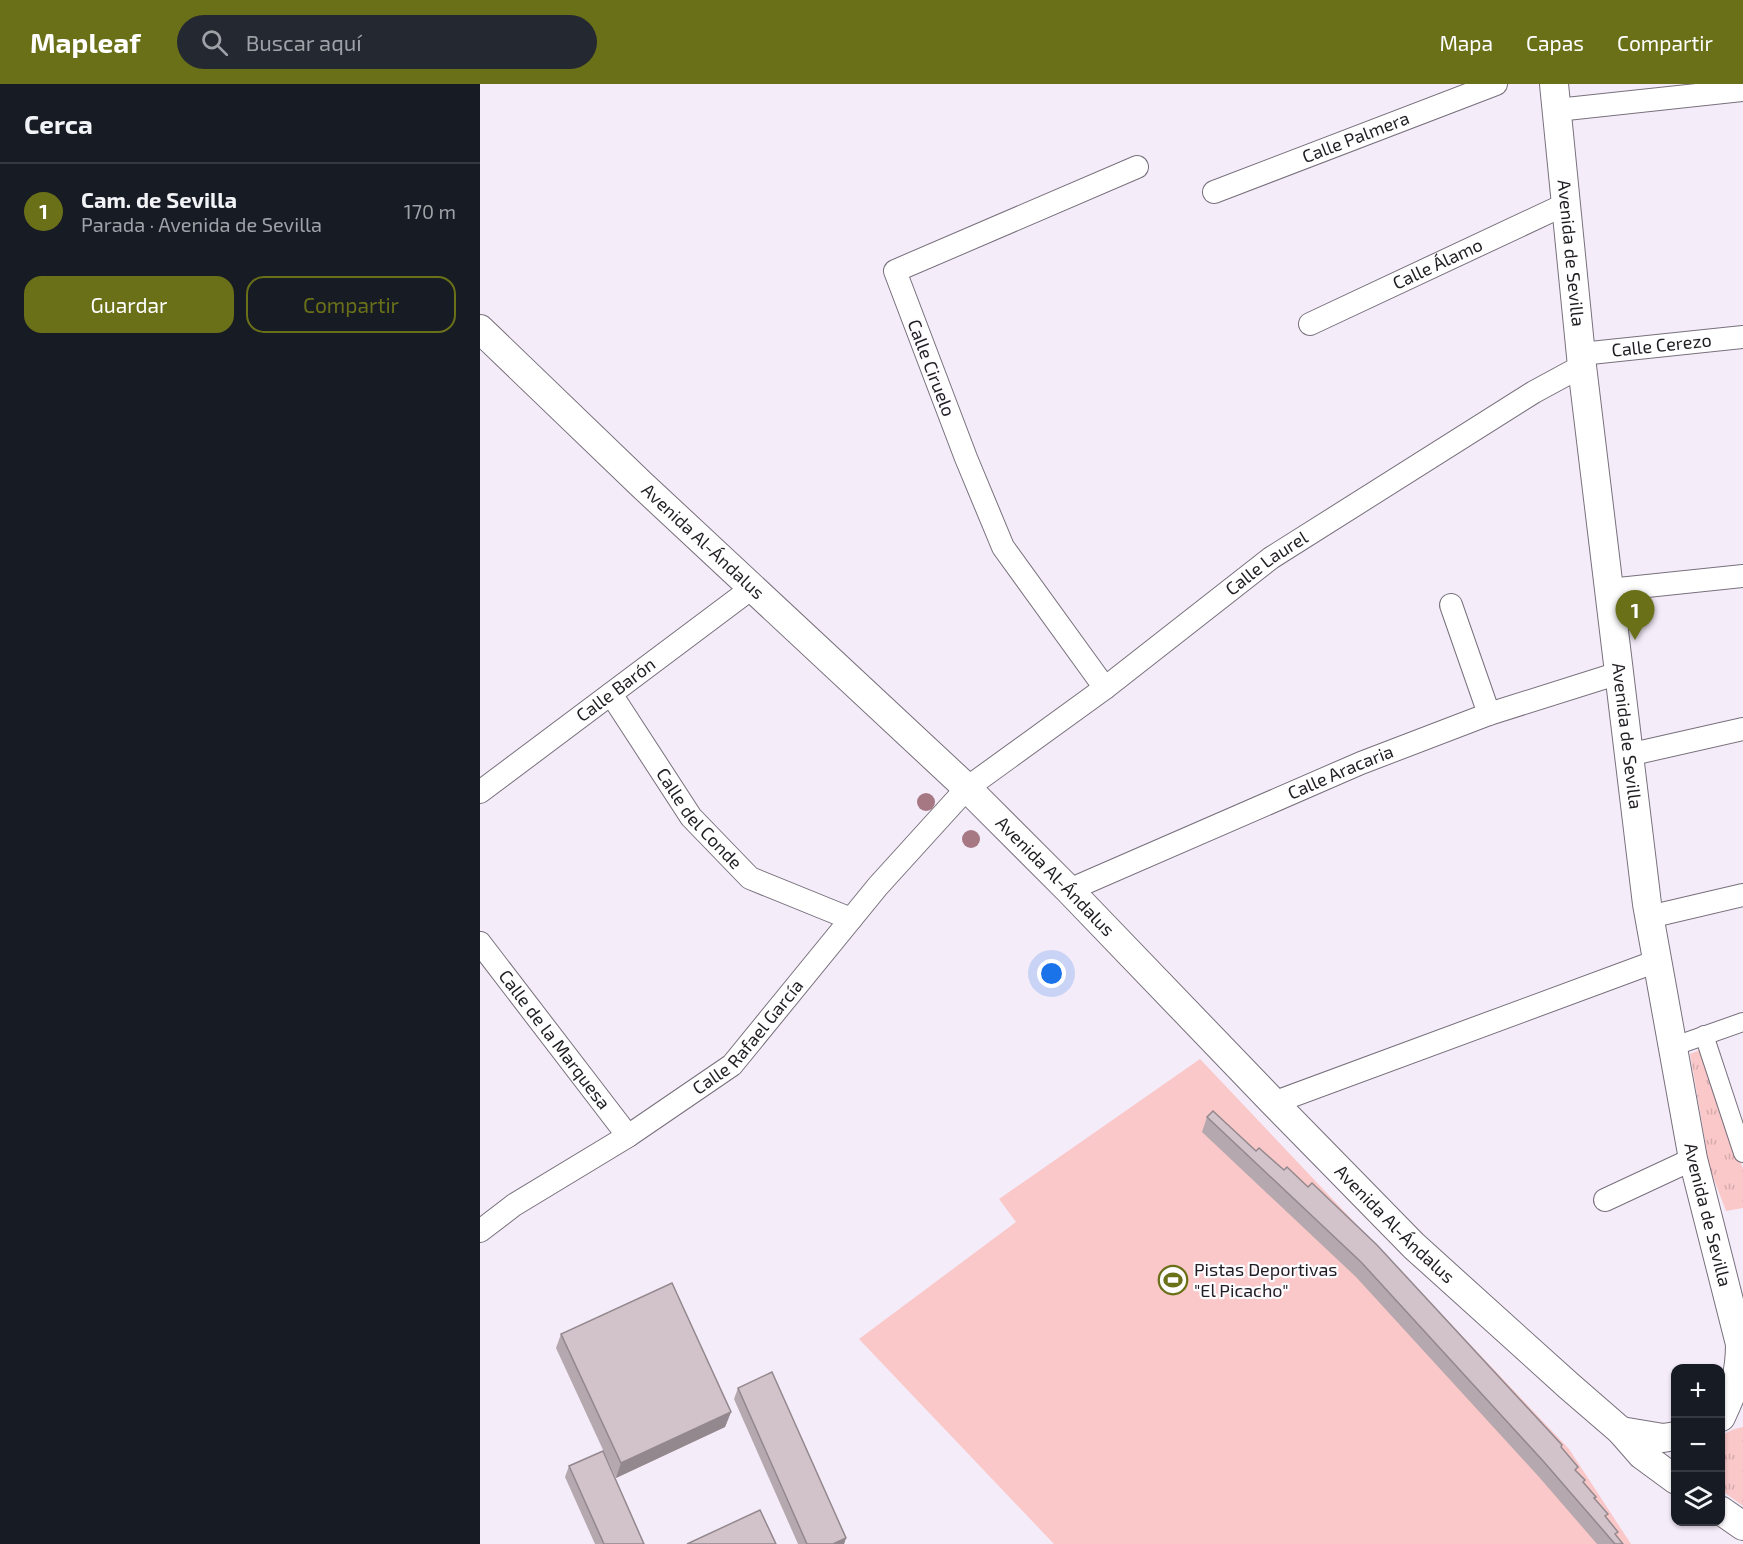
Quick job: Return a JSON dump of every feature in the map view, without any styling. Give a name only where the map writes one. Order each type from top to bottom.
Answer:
[{"type":"street","name":"Calle Palmera","points":[[1214,192],[1496,84]]},
{"type":"street","points":[[1556,97],[1743,90]]},
{"type":"street","name":"Avenida de Sevilla","points":[[1556,97],[1581,360],[1649,916],[1693,1160],[1734,1287],[1741,1347],[1740,1366],[1734,1389],[1725,1408]]},
{"type":"street","name":"Calle Ciruelo","points":[[1105,688],[1003,547],[966,458],[895,271],[1137,166]]},
{"type":"street","name":"Calle Álamo","points":[[1310,324],[1566,204]]},
{"type":"street","name":"Avenida Al-Ándalus","points":[[480,329],[752,588],[967,788],[1414,1246],[1621,1431],[1642,1455],[1671,1476]]},
{"type":"street","name":"Calle Cerezo","points":[[1581,360],[1743,337]]},
{"type":"street","name":"Calle Laurel","points":[[967,788],[1105,688],[1271,558],[1581,360]]},
{"type":"street","points":[[1609,590],[1743,576]]},
{"type":"street","name":"Calle Barón","points":[[480,792],[752,588]]},
{"type":"street","points":[[1451,605],[1489,714]]},
{"type":"street","name":"Calle Aracaria","points":[[1069,890],[1361,763],[1489,714],[1619,673]]},
{"type":"street","name":"Calle del Conde","points":[[611,694],[691,817],[750,878],[851,919]]},
{"type":"street","points":[[1628,755],[1743,729]]},
{"type":"street","name":"Calle Rafael García","points":[[480,1231],[514,1205],[627,1136],[732,1065],[878,886],[967,788]]},
{"type":"street","points":[[1649,916],[1743,895]]},
{"type":"street","name":"Calle de la Marquesa","points":[[480,943],[627,1136]]},
{"type":"street","points":[[1273,1103],[1657,961]]},
{"type":"street","points":[[1672,1047],[1743,1022]]},
{"type":"street","points":[[1704,1035],[1743,1153]]},
{"type":"street","points":[[1605,1200],[1693,1160]]},
{"type":"street","points":[[1725,1416],[1743,1413]]},
{"type":"street","points":[[1621,1431],[1663,1438],[1671,1437]]},
{"type":"street","points":[[1725,1513],[1743,1526]]},
{"type":"green space","points":[[1702,1049],[1743,1169],[1743,1208],[1726,1211],[1710,1169],[1690,1054]]},
{"type":"green space","name":"Pistas Deportivas \"El Picacho\"","points":[[1200,1059],[1569,1449],[1631,1544],[1054,1544],[859,1339],[1016,1222],[999,1199]]},
{"type":"green space","points":[[1743,1427],[1743,1506],[1725,1493],[1725,1434]]},
{"type":"building","points":[[1213,1111],[1256,1151],[1259,1148],[1284,1170],[1287,1167],[1308,1187],[1312,1183],[1377,1245],[1562,1445],[1561,1447],[1578,1467],[1575,1470],[1585,1480],[1583,1482],[1608,1514],[1605,1516],[1618,1532],[1615,1534],[1623,1544],[1615,1544],[1544,1462],[1361,1262],[1207,1117]]},
{"type":"building","points":[[672,1283],[731,1412],[621,1463],[561,1334]]},
{"type":"building","points":[[772,1372],[846,1538],[833,1544],[807,1544],[738,1388]]},
{"type":"building","points":[[603,1451],[644,1544],[604,1544],[569,1466]]},
{"type":"building","points":[[760,1510],[776,1544],[687,1544]]},
{"type":"place","name":"Cam. de Sevilla","points":[[1635,640]]},
{"type":"place","name":"Pistas Deportivas \"El Picacho\"","points":[[1173,1280]]}]
